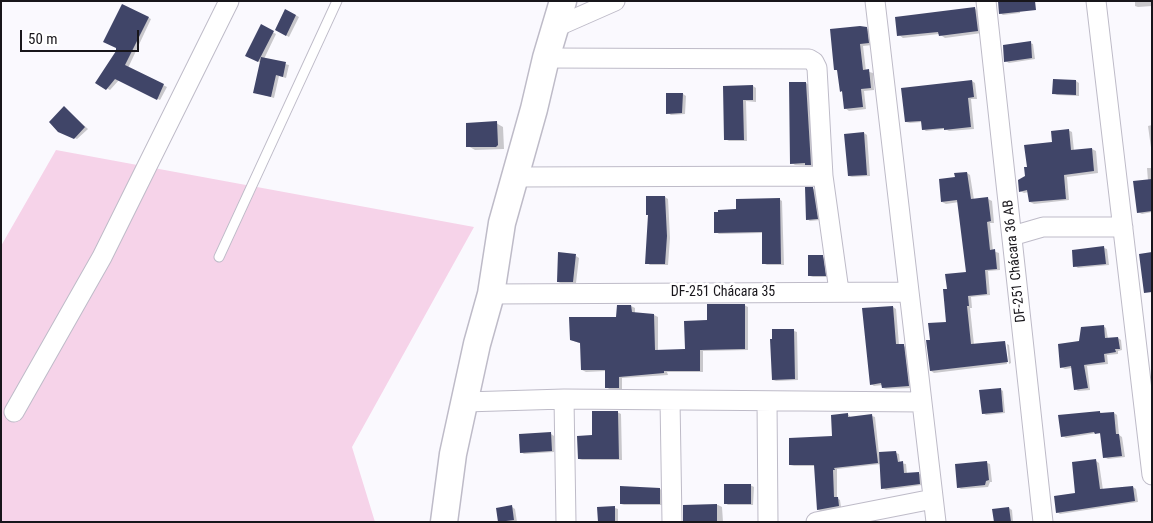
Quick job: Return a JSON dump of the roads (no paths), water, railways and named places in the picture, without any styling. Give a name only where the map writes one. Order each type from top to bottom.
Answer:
[{"type":"street","points":[[14,412],[102,257],[229,1]]},
{"type":"street","points":[[444,522],[453,454],[477,344],[491,294],[502,223],[563,1]]},
{"type":"street","points":[[556,28],[615,1]]},
{"type":"street","points":[[875,1],[936,522]]},
{"type":"street","name":"DF-251 Chácara 36 AB","points":[[986,1],[1043,522]]},
{"type":"street","points":[[1096,1],[1123,227],[1146,369],[1152,475]]},
{"type":"street","points":[[546,58],[809,59],[814,62],[817,68],[823,176],[839,292]]},
{"type":"street","points":[[516,177],[823,176]]},
{"type":"street","points":[[1012,236],[1043,227],[1123,227]]},
{"type":"street","name":"DF-251 Chácara 35","points":[[491,294],[909,292]]},
{"type":"street","points":[[465,402],[564,399],[922,402]]},
{"type":"street","points":[[564,399],[566,522]]},
{"type":"street","points":[[670,400],[672,522]]},
{"type":"street","points":[[767,401],[768,522]]},
{"type":"street","points":[[816,522],[933,499]]},
{"type":"lane","points":[[220,257],[337,1]]}]
